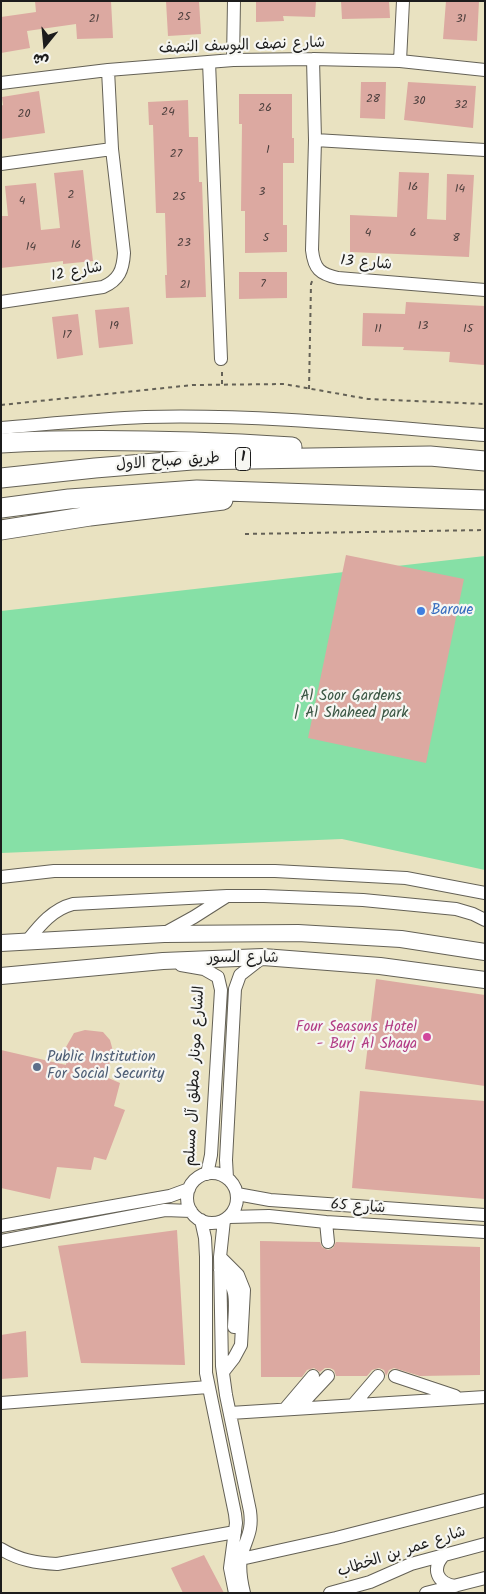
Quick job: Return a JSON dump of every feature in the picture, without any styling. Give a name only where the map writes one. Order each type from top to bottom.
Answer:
[{"type":"highway","points":[[1,444],[51,441],[195,441],[430,456]]},
{"type":"highway","name":"طريق صباح الاول","points":[[1,478],[192,460],[430,456],[485,461]]},
{"type":"highway","name":"طريق صباح الاول","points":[[1,508],[69,499],[197,490],[485,500]]},
{"type":"highway","points":[[1,530],[120,512],[313,493]]},
{"type":"main road","name":"شارع السور","points":[[1,943],[28,940],[164,934],[298,933],[401,939],[485,952]]},
{"type":"main road","name":"شارع السور","points":[[1,976],[164,961],[263,957],[380,966],[485,980]]},
{"type":"main road","points":[[1,984],[75,970]]},
{"type":"street","points":[[232,60],[234,1]]},
{"type":"street","points":[[400,61],[403,1]]},
{"type":"street","name":"شارع 13","points":[[313,59],[315,140],[312,250],[313,260],[317,268],[326,275],[338,278],[485,290]]},
{"type":"street","name":"شارع نصف اليوسف النصف","points":[[1,82],[108,70],[232,60],[400,61],[485,70]]},
{"type":"street","points":[[209,62],[221,359]]},
{"type":"street","name":"شارع 12","points":[[1,302],[103,287],[112,283],[120,274],[124,253],[112,149],[108,70]]},
{"type":"street","points":[[315,140],[485,150]]},
{"type":"street","points":[[1,164],[112,149]]},
{"type":"street","points":[[1,428],[145,417],[246,418],[342,423],[485,435]]},
{"type":"street","points":[[1,877],[54,871],[275,870],[406,878],[485,893]]},
{"type":"street","points":[[28,940],[42,923],[62,906],[227,896],[363,900],[456,909],[485,920]]},
{"type":"street","points":[[164,934],[227,896]]},
{"type":"street","points":[[227,1178],[226,1160],[235,989],[240,975],[263,957]]},
{"type":"street","name":"الشارع مونار مطلق آل مسلم","points":[[164,961],[204,969],[218,977],[221,990],[211,1155],[207,1174]]},
{"type":"street","points":[[1,1241],[165,1210],[196,1216],[212,1223],[226,1218],[236,1206],[237,1194],[231,1182],[220,1175],[207,1174],[196,1179],[189,1189],[187,1196],[188,1204],[196,1216],[206,1247],[205,1358],[208,1387],[235,1514],[235,1532],[230,1568],[235,1593]]},
{"type":"street","points":[[1,1226],[170,1196],[189,1189]]},
{"type":"street","name":"شارع 65","points":[[237,1194],[270,1200],[485,1215]]},
{"type":"street","name":"شارع 65","points":[[226,1218],[269,1216],[326,1222],[485,1232]]},
{"type":"street","points":[[226,1218],[220,1263],[222,1369],[251,1518],[250,1533],[241,1559],[241,1577],[244,1593]]},
{"type":"street","points":[[326,1222],[328,1242]]},
{"type":"street","points":[[220,1263],[240,1277],[244,1294],[241,1345],[234,1358],[222,1369]]},
{"type":"street","points":[[291,1409],[313,1376]]},
{"type":"street","points":[[291,1409],[328,1376]]},
{"type":"street","points":[[353,1405],[378,1376]]},
{"type":"street","points":[[395,1376],[462,1399]]},
{"type":"street","points":[[1,1403],[208,1387]]},
{"type":"street","points":[[230,1413],[485,1397]]},
{"type":"street","points":[[241,1559],[336,1538],[485,1500]]},
{"type":"street","points":[[1,1549],[20,1559],[38,1563],[57,1564],[235,1532]]},
{"type":"street","name":"شارع عمر بن الخطاب","points":[[330,1593],[370,1582],[410,1564],[485,1544]]},
{"type":"street","points":[[444,1554],[439,1560],[437,1567],[438,1575],[448,1585],[455,1586]]},
{"type":"street","points":[[426,1593],[485,1578]]},
{"type":"path","points":[[309,389],[311,284],[317,268]]},
{"type":"path","points":[[1,405],[193,385],[284,384],[368,399],[485,404]]},
{"type":"path","points":[[245,534],[485,530]]},
{"type":"green space","name":"Al Soor Gardens | Al Shaheed park","points":[[485,556],[485,870],[342,839],[1,853],[1,611]]},
{"type":"building","points":[[35,1],[111,1],[113,38],[77,39],[76,24],[27,31],[30,48],[1,53],[1,17],[36,12]]},
{"type":"building","points":[[166,1],[199,1],[201,34],[168,36]]},
{"type":"building","points":[[256,1],[316,1],[315,17],[283,16],[284,21],[256,22]]},
{"type":"building","points":[[341,1],[389,1],[390,18],[342,19]]},
{"type":"building","points":[[446,1],[479,1],[477,41],[443,39]]},
{"type":"building","points":[[361,82],[386,82],[385,119],[360,118]]},
{"type":"building","points":[[408,82],[476,86],[473,128],[404,120]]},
{"type":"building","points":[[39,91],[45,133],[1,139],[2,97]]},
{"type":"building","points":[[239,94],[292,94],[294,163],[283,163],[283,225],[287,225],[287,252],[245,253],[245,211],[241,211],[242,124],[239,124]]},
{"type":"building","points":[[188,100],[189,137],[198,137],[199,182],[202,182],[206,297],[166,298],[165,213],[156,213],[153,125],[149,125],[148,102]]},
{"type":"building","points":[[83,170],[93,261],[63,264],[63,261],[1,268],[1,216],[8,216],[5,186],[36,183],[41,230],[60,228],[54,173]]},
{"type":"building","points":[[399,172],[429,173],[427,219],[446,220],[447,174],[474,175],[469,257],[350,252],[350,215],[397,217]]},
{"type":"building","points":[[239,272],[287,272],[287,298],[239,299]]},
{"type":"building","points":[[406,302],[485,306],[484,365],[449,362],[450,352],[403,350],[404,347],[362,346],[363,313],[405,314]]},
{"type":"building","points":[[129,307],[133,344],[99,348],[95,310]]},
{"type":"building","points":[[78,314],[83,355],[57,359],[52,317]]},
{"type":"building","points":[[346,555],[464,579],[426,763],[308,738]]},
{"type":"building","name":"Four Seasons Hotel - Burj Al Shaya","points":[[376,979],[485,995],[485,1086],[365,1069]]},
{"type":"building","points":[[85,1030],[103,1032],[110,1040],[113,1051],[110,1063],[99,1074],[120,1083],[114,1106],[125,1110],[106,1160],[94,1157],[91,1170],[57,1167],[50,1199],[1,1188],[1,1050],[66,1065],[66,1047],[74,1033]]},
{"type":"building","points":[[360,1091],[485,1101],[485,1199],[352,1188]]},
{"type":"building","points":[[177,1230],[185,1365],[81,1363],[58,1246]]},
{"type":"building","points":[[260,1241],[320,1242],[322,1247],[328,1250],[333,1248],[336,1242],[480,1247],[480,1375],[420,1376],[394,1368],[389,1370],[386,1376],[384,1370],[379,1368],[372,1370],[367,1376],[336,1376],[334,1370],[330,1368],[325,1368],[320,1372],[314,1368],[307,1370],[302,1377],[261,1377]]},
{"type":"building","points":[[26,1331],[28,1377],[1,1379],[1,1335]]},
{"type":"building","points":[[204,1555],[224,1593],[183,1593],[171,1568]]},
{"type":"place","name":"Baroue","points":[[421,611]]},
{"type":"place","name":"Four Seasons Hotel - Burj Al Shaya","points":[[427,1037]]},
{"type":"place","name":"Public Institution For Social Security","points":[[37,1067]]}]
